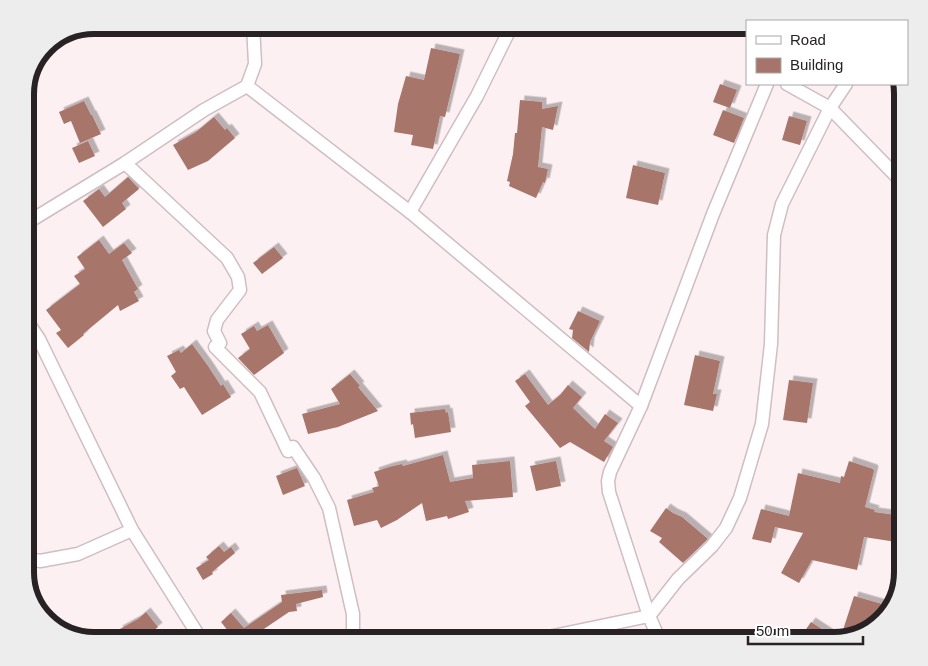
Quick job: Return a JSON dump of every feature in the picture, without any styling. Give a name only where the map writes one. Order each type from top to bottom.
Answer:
[{"type":"street","points":[[34,219],[125,163],[204,110],[247,86],[255,64],[253,34]]},
{"type":"street","points":[[410,212],[477,96],[508,34]]},
{"type":"street","points":[[656,632],[649,616],[609,492],[610,472],[641,406],[713,214],[766,85]]},
{"type":"street","points":[[789,85],[830,108],[894,174]]},
{"type":"street","points":[[572,632],[649,616],[678,579],[712,546],[726,528],[740,498],[762,424],[771,344],[774,235],[782,204],[830,108],[845,85]]},
{"type":"street","points":[[247,86],[410,212],[641,406]]},
{"type":"street","points":[[125,163],[227,258],[238,276],[240,290],[217,320],[214,331],[220,343],[215,347],[260,392],[288,451],[294,447],[314,478],[329,508],[353,614],[352,632]]},
{"type":"street","points":[[34,332],[132,530],[196,632]]},
{"type":"street","points":[[34,560],[40,561],[78,554],[132,530]]},
{"type":"building","points":[[431,48],[460,54],[445,117],[440,116],[433,149],[411,145],[413,135],[394,132],[398,104],[406,76],[424,80]]},
{"type":"building","points":[[720,84],[737,90],[730,108],[713,102]]},
{"type":"building","points":[[520,100],[542,102],[542,109],[558,106],[553,130],[542,127],[538,167],[548,169],[545,183],[543,182],[536,198],[509,186],[510,182],[507,181],[515,133],[517,133]]},
{"type":"building","points":[[84,101],[101,134],[80,143],[71,121],[64,124],[59,112]]},
{"type":"building","points":[[723,110],[744,118],[734,143],[713,135]]},
{"type":"building","points":[[789,116],[807,121],[800,145],[782,140]]},
{"type":"building","points":[[214,117],[235,138],[208,161],[188,170],[173,145],[196,132]]},
{"type":"building","points":[[88,141],[95,156],[79,163],[72,148]]},
{"type":"building","points":[[633,165],[665,173],[658,205],[626,198]]},
{"type":"building","points":[[128,177],[139,189],[122,203],[126,209],[103,227],[83,201],[99,189],[105,197]]},
{"type":"building","points":[[99,240],[109,254],[124,243],[132,253],[122,260],[138,289],[134,292],[139,301],[120,311],[118,305],[68,348],[56,333],[61,330],[46,310],[80,284],[74,276],[85,269],[77,257]]},
{"type":"building","points":[[274,247],[283,258],[262,274],[253,263]]},
{"type":"building","points":[[578,311],[600,321],[590,342],[589,352],[572,338],[573,330],[569,329]]},
{"type":"building","points":[[268,325],[284,353],[254,375],[238,358],[250,349],[241,334],[254,326],[257,331]]},
{"type":"building","points":[[192,344],[221,386],[223,384],[231,397],[202,415],[184,387],[180,389],[171,376],[176,372],[167,356],[179,350],[181,353]]},
{"type":"building","points":[[695,355],[720,361],[713,394],[717,394],[713,411],[684,405]]},
{"type":"building","points":[[350,374],[378,411],[338,427],[308,434],[302,414],[340,404],[331,389]]},
{"type":"building","points":[[525,374],[548,405],[568,385],[582,397],[573,408],[595,429],[605,414],[618,423],[604,441],[613,447],[604,462],[570,442],[560,448],[525,406],[530,402],[515,381]]},
{"type":"building","points":[[789,380],[813,383],[807,423],[783,420]]},
{"type":"building","points":[[445,409],[446,413],[448,412],[451,432],[415,438],[410,413]]},
{"type":"building","points":[[443,455],[450,482],[473,478],[472,465],[510,461],[513,497],[465,501],[469,512],[448,519],[447,516],[426,521],[422,503],[381,528],[377,520],[354,526],[347,500],[374,492],[372,488],[379,486],[374,472]]},
{"type":"building","points":[[556,461],[561,486],[536,491],[530,466]]},
{"type":"building","points":[[849,461],[873,469],[865,507],[875,510],[874,512],[894,515],[894,542],[864,537],[857,570],[812,560],[799,583],[781,573],[803,533],[775,527],[771,543],[752,539],[761,509],[789,516],[798,473],[840,483],[841,476],[844,477]]},
{"type":"building","points":[[297,468],[305,486],[283,495],[276,476]]},
{"type":"building","points":[[666,508],[682,517],[708,539],[683,563],[659,542],[662,538],[650,531]]},
{"type":"building","points":[[219,546],[224,552],[231,547],[235,553],[212,572],[213,574],[203,580],[196,568],[209,560],[206,557]]},
{"type":"building","points":[[322,590],[323,597],[296,604],[297,611],[289,612],[259,632],[229,632],[221,622],[231,613],[244,628],[282,602],[281,595]]},
{"type":"building","points":[[854,596],[882,604],[880,612],[868,622],[854,629],[843,630]]},
{"type":"building","points":[[146,612],[158,627],[152,632],[119,632],[118,630],[138,619]]},
{"type":"building","points":[[811,622],[827,632],[804,632]]}]
